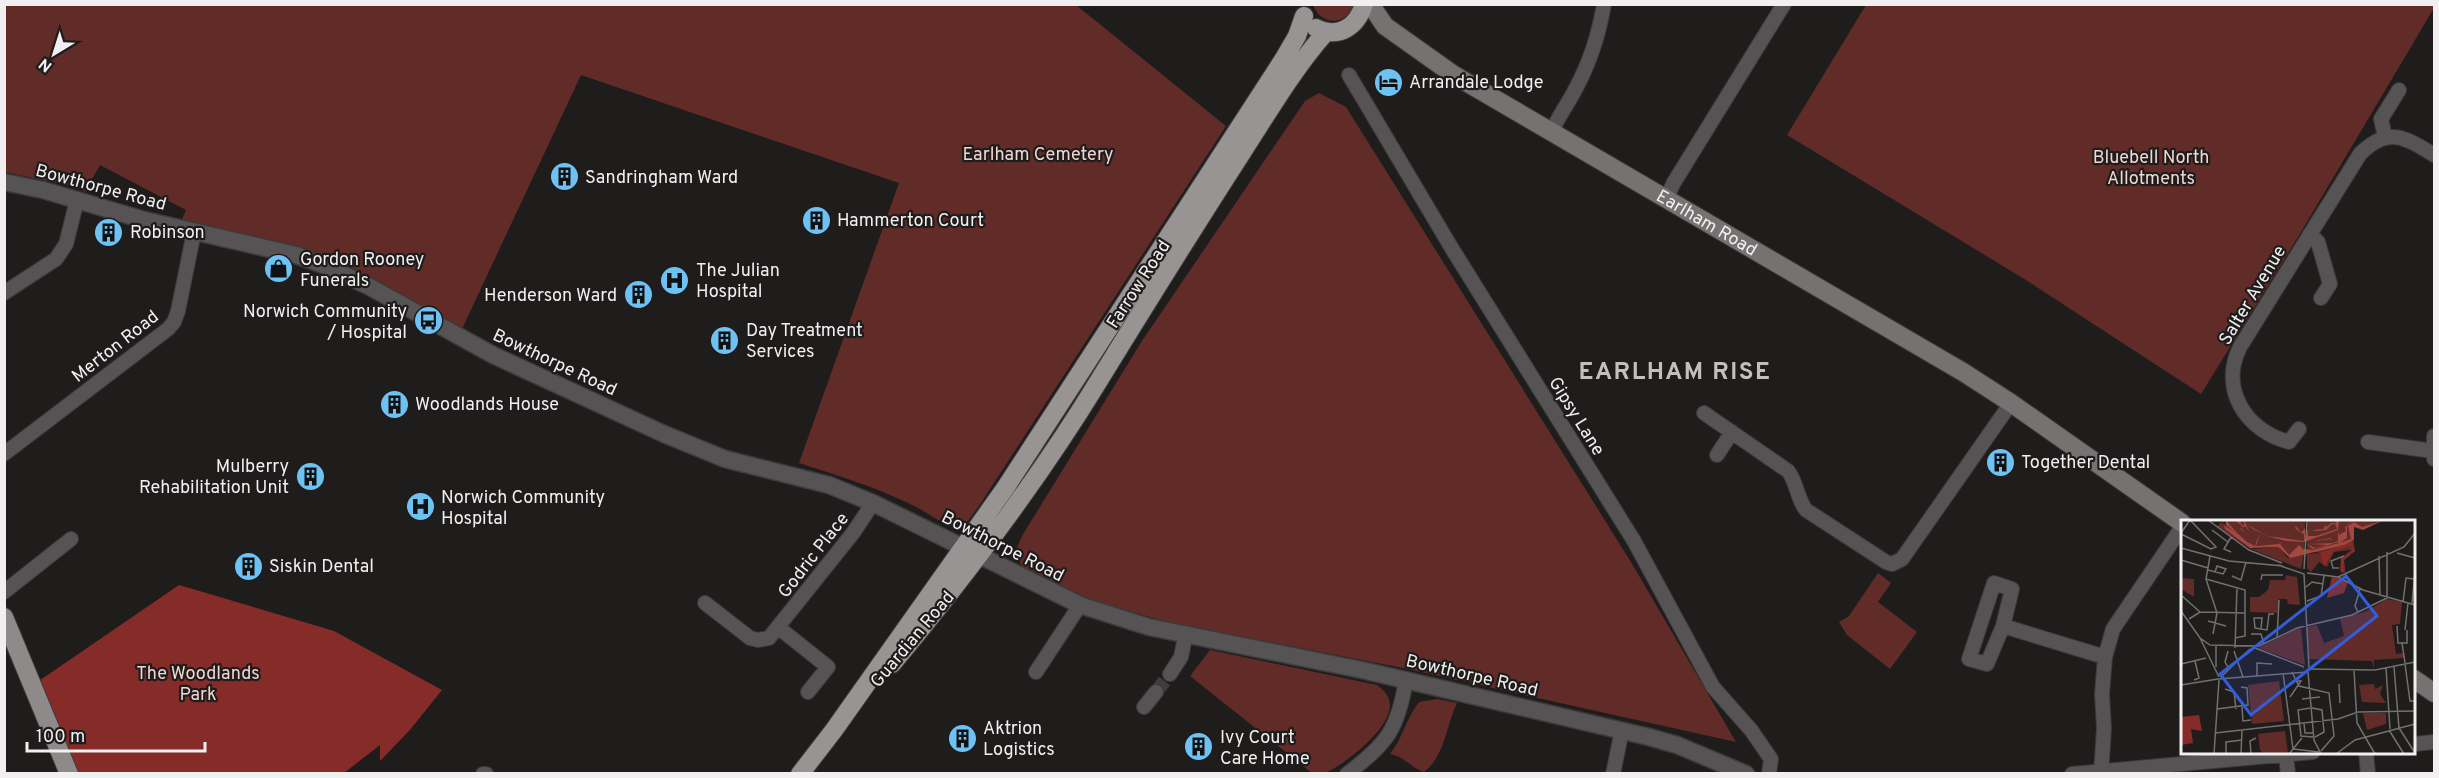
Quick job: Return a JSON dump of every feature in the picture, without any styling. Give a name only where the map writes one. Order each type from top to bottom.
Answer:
[{"type":"highway","points":[[1302,10],[1310,23],[1326,32],[1342,32],[1351,27],[1360,17],[1364,4]]},
{"type":"highway","name":"Farrow Road","points":[[963,548],[1006,488],[1283,60],[1297,36],[1302,10]]},
{"type":"highway","name":"Farrow Road","points":[[981,555],[1011,514],[1097,384],[1176,254],[1307,54],[1326,32]]},
{"type":"highway","name":"Guardian Road","points":[[800,774],[963,548]]},
{"type":"highway","name":"Guardian Road","points":[[840,720],[886,672],[981,555]]},
{"type":"main road","name":"Earlham Road","points":[[1370,4],[1385,26],[1454,75],[1963,372],[2181,522]]},
{"type":"main road","name":"Earlham Road","points":[[1351,27],[1366,24],[1404,41]]},
{"type":"main road","points":[[4,617],[69,774]]},
{"type":"main road","points":[[2415,680],[2434,693]]},
{"type":"street","points":[[1551,133],[1556,120],[1577,88],[1590,58],[1600,28],[1604,4]]},
{"type":"street","points":[[1666,200],[1673,184],[1784,4]]},
{"type":"street","name":"Gipsy Lane","points":[[1349,75],[1451,247],[1634,541],[1713,687],[1751,730],[1771,759],[1768,774]]},
{"type":"street","points":[[2399,90],[2381,119],[2385,136],[2400,136],[2434,155]]},
{"type":"street","name":"Salter Avenue","points":[[2299,429],[2294,439],[2289,442],[2281,440],[2245,415],[2239,404],[2232,374],[2234,360],[2360,154],[2370,143],[2385,136]]},
{"type":"street","name":"Bowthorpe Road","points":[[4,182],[77,200],[134,218],[297,255],[321,264],[370,287],[493,355],[696,449],[725,459],[829,485],[873,503],[1080,605],[1149,627],[1406,680],[1622,730],[1677,745],[1728,770],[1746,774]]},
{"type":"street","points":[[4,293],[63,252],[77,200]]},
{"type":"street","name":"Merton Road","points":[[4,454],[168,329],[174,322],[194,232]]},
{"type":"street","points":[[2310,234],[2318,242],[2330,284],[2324,293],[2340,297]]},
{"type":"street","points":[[1704,413],[1788,471],[1792,476],[1802,506],[1806,510],[1892,564],[1902,559],[2011,403]]},
{"type":"street","points":[[1717,454],[1732,432]]},
{"type":"street","points":[[2368,442],[2434,455],[2434,436]]},
{"type":"street","name":"Godric Place","points":[[705,603],[750,638],[758,640],[769,638],[862,522],[873,503]]},
{"type":"street","points":[[2101,772],[2104,657],[2114,629],[2181,528]]},
{"type":"street","points":[[4,592],[71,539]]},
{"type":"street","points":[[1994,583],[2012,589],[2004,626],[1988,664],[1969,659],[1994,583]]},
{"type":"street","points":[[1036,672],[1080,605]]},
{"type":"street","points":[[2004,626],[2104,657]]},
{"type":"street","points":[[779,628],[828,667],[808,692]]},
{"type":"street","points":[[1170,674],[1181,657],[1186,633]]},
{"type":"street","points":[[1347,774],[1372,755],[1389,733],[1401,709],[1406,680]]},
{"type":"street","points":[[1144,707],[1156,692]]},
{"type":"street","points":[[1613,774],[1622,730]]},
{"type":"street","points":[[2415,744],[2434,742]]},
{"type":"street","points":[[2072,774],[2286,754],[2289,774]]},
{"type":"street","points":[[2366,754],[2368,774]]},
{"type":"green space","name":"Earlham Cemetery","points":[[5,4],[1076,5],[1226,126],[979,506],[968,521],[958,528],[881,491],[799,463],[899,183],[581,75],[462,329],[385,285],[337,262],[280,243],[182,220],[186,210],[100,165],[85,192],[76,187],[5,172]]},
{"type":"green space","points":[[1313,4],[1353,5],[1345,17],[1333,21],[1321,17]]},
{"type":"green space","name":"Bluebell North Allotments","points":[[2434,4],[2434,8],[2298,237],[2201,394],[2026,280],[1787,135],[1866,5]]},
{"type":"green space","points":[[1319,93],[1346,107],[1631,562],[1736,742],[1403,668],[1167,622],[1078,596],[1022,567],[1015,552],[1022,536],[1142,341],[1305,101]]},
{"type":"green space","points":[[1878,573],[1891,583],[1878,602],[1917,632],[1890,669],[1847,635],[1839,622],[1849,616]]},
{"type":"green space","name":"The Woodlands Park","points":[[179,585],[334,631],[442,690],[409,731],[380,761],[380,745],[344,773],[73,774],[33,685]]},
{"type":"green space","points":[[1210,650],[1377,685],[1388,698],[1389,713],[1376,734],[1344,762],[1325,773],[1312,773],[1190,676]]},
{"type":"green space","points":[[1437,699],[1457,703],[1441,749],[1424,772],[1390,754],[1419,702]]},
{"type":"tunnel","points":[[1156,692],[1170,674]]},
{"type":"place","name":"Arrandale Lodge","points":[[1388,82]]},
{"type":"place","name":"Sandringham Ward","points":[[564,177]]},
{"type":"place","name":"Hammerton Court","points":[[816,220]]},
{"type":"place","name":"Robinson","points":[[109,232]]},
{"type":"place","name":"Gordon Rooney Funerals","points":[[279,269]]},
{"type":"place","name":"The Julian Hospital","points":[[675,280]]},
{"type":"place","name":"Henderson Ward","points":[[638,295]]},
{"type":"place","name":"Norwich Community / Hospital","points":[[428,321]]},
{"type":"place","name":"Day Treatment Services","points":[[725,340]]},
{"type":"place","name":"Woodlands House","points":[[394,404]]},
{"type":"place","name":"Together Dental","points":[[2000,462]]},
{"type":"place","name":"Mulberry Rehabilitation Unit","points":[[310,476]]},
{"type":"place","name":"Norwich Community Hospital","points":[[420,507]]},
{"type":"place","name":"Siskin Dental","points":[[248,566]]},
{"type":"place","name":"Aktrion Logistics","points":[[962,738]]},
{"type":"place","name":"Ivy Court Care Home","points":[[1199,747]]},
{"type":"district","name":"EARLHAM RISE","points":[[1675,371]]}]
